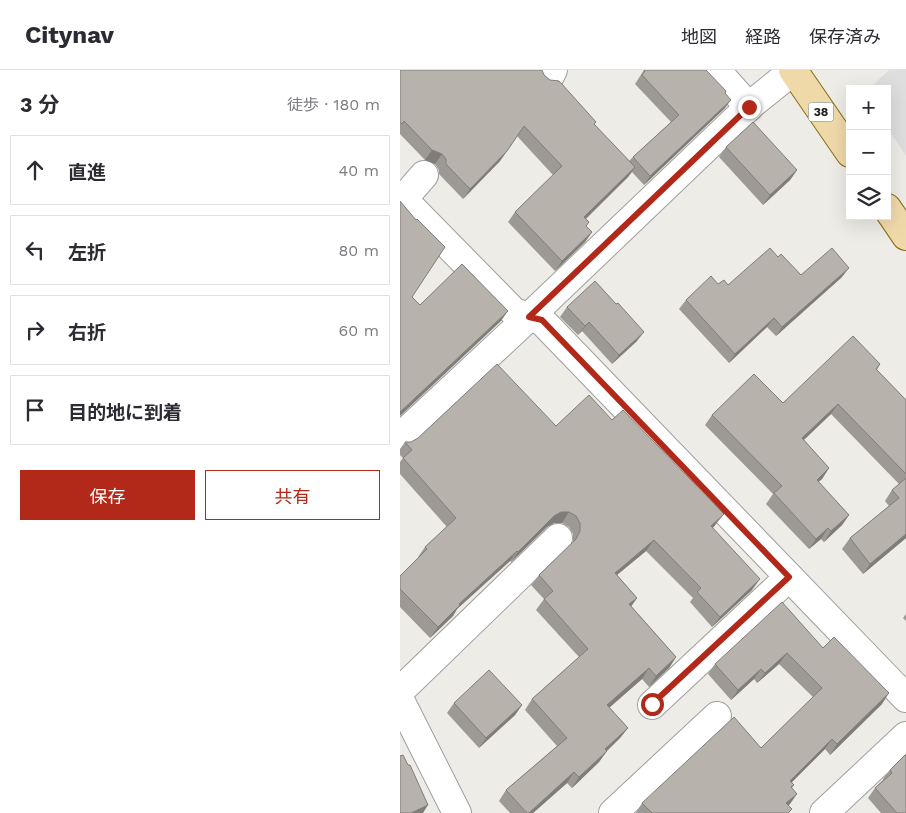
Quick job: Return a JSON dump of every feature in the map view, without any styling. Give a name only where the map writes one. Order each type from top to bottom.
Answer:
[{"type":"main road","name":"38","points":[[794,70],[846,147]]},
{"type":"main road","points":[[891,214],[906,236]]},
{"type":"street","points":[[716,70],[749,107]]},
{"type":"street","points":[[400,437],[749,107],[794,70]]},
{"type":"street","points":[[424,175],[401,197],[514,312],[542,320],[906,698]]},
{"type":"street","points":[[400,691],[558,538]]},
{"type":"street","points":[[652,704],[789,577]]},
{"type":"street","points":[[613,813],[717,716]]},
{"type":"street","points":[[404,718],[457,813]]},
{"type":"street","points":[[824,813],[906,736]]},
{"type":"shaded area","points":[[889,70],[906,70],[906,156],[891,133],[891,85],[873,85]]},
{"type":"building","points":[[400,70],[542,70],[544,75],[550,80],[561,83],[596,122],[594,124],[635,167],[584,217],[589,222],[586,226],[592,232],[562,261],[515,212],[562,166],[524,126],[507,151],[470,189],[446,164],[446,159],[442,154],[432,150],[404,121],[402,124],[400,122]]},
{"type":"building","points":[[644,70],[706,70],[726,91],[725,93],[731,100],[650,176],[633,157],[679,115],[642,75]]},
{"type":"building","points":[[753,122],[797,170],[770,195],[726,147]]},
{"type":"building","points":[[400,201],[416,220],[445,247],[412,297],[420,305],[462,264],[508,311],[400,412]]},
{"type":"building","points":[[770,248],[778,257],[781,254],[801,275],[832,248],[849,268],[782,327],[774,318],[735,354],[686,300],[711,276],[718,284],[724,280],[728,285]]},
{"type":"building","points":[[595,281],[644,332],[619,355],[589,322],[585,326],[567,307]]},
{"type":"building","points":[[853,336],[880,364],[876,369],[906,400],[906,474],[838,404],[802,438],[829,468],[817,480],[849,515],[831,531],[828,528],[816,539],[774,493],[782,486],[712,415],[754,374],[783,403]]},
{"type":"building","points":[[497,364],[556,426],[589,395],[612,420],[623,410],[724,514],[711,526],[760,579],[720,617],[697,592],[701,588],[654,540],[615,573],[637,598],[629,604],[676,657],[656,676],[649,668],[607,705],[628,728],[579,777],[574,772],[529,813],[506,790],[567,738],[532,699],[588,649],[544,599],[553,591],[539,575],[576,539],[580,531],[580,523],[576,516],[569,512],[561,512],[554,516],[518,552],[459,604],[438,627],[400,589],[400,576],[427,549],[425,547],[456,518],[403,458],[412,450],[405,442],[411,442],[418,438]]},
{"type":"building","points":[[906,478],[906,534],[870,564],[850,538],[899,498],[892,490]]},
{"type":"building","points":[[782,602],[823,648],[834,637],[889,693],[837,744],[832,739],[790,781],[794,785],[791,787],[797,794],[786,803],[792,809],[788,813],[652,813],[642,803],[734,717],[761,748],[822,688],[787,653],[765,673],[761,669],[738,690],[715,664]]},
{"type":"building","points":[[489,670],[522,705],[486,738],[454,703]]},
{"type":"building","points":[[906,754],[906,813],[897,813],[875,788],[892,773],[890,770]]},
{"type":"building","points":[[403,755],[408,765],[410,765],[428,805],[411,813],[400,813],[400,756]]},
{"type":"route","points":[[652,704],[789,577],[542,320],[529,317],[749,107]]}]
